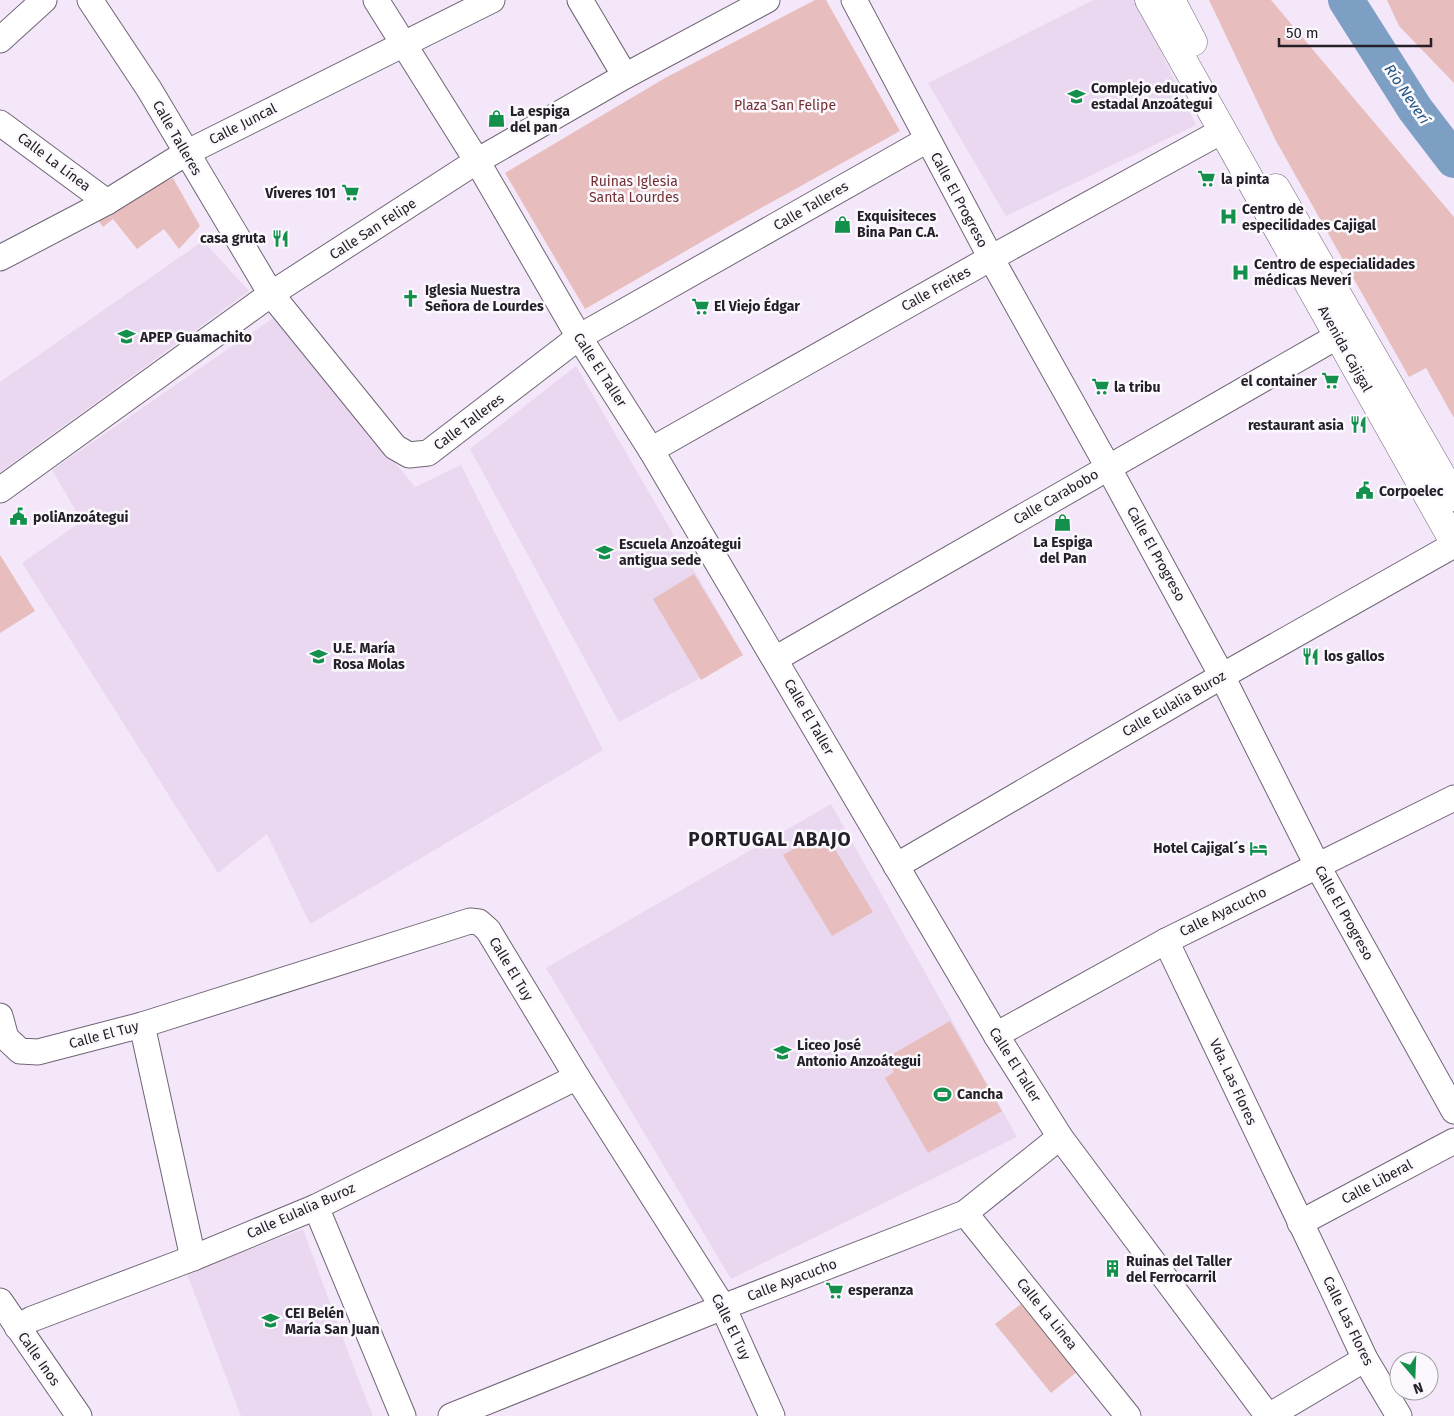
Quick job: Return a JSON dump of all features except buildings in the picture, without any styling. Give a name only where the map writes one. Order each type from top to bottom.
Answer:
[{"type":"main road","name":"Avenida Cajigal","points":[[1149,0],[1454,542]]},
{"type":"main road","name":"Avenida Cajigal","points":[[1171,0],[1204,63],[1454,497]]},
{"type":"street","points":[[0,40],[44,0]]},
{"type":"street","name":"Calle Talleres","points":[[90,0],[149,89],[271,294],[395,447],[409,455],[428,453],[579,337],[927,140]]},
{"type":"street","name":"Calle El Taller","points":[[376,0],[477,161],[579,337],[651,450],[996,1035],[1060,1137],[1268,1416]]},
{"type":"street","name":"Calle Juncal","points":[[0,258],[107,202],[186,154],[492,0]]},
{"type":"street","points":[[580,0],[625,76]]},
{"type":"street","name":"Calle San Felipe","points":[[0,490],[271,294],[477,161],[625,76],[767,0]]},
{"type":"street","name":"Calle El Progreso","points":[[854,0],[991,258],[1222,676],[1318,865],[1454,1111]]},
{"type":"street","name":"Calle La Línea","points":[[0,123],[107,202]]},
{"type":"street","name":"Calle Freites","points":[[651,450],[991,258],[1222,131]]},
{"type":"street","name":"Calle Carabobo","points":[[775,659],[1338,336]]},
{"type":"street","name":"Calle Eulalia Buroz","points":[[896,866],[1222,676],[1454,546]]},
{"type":"street","name":"Calle Ayacucho","points":[[996,1035],[1166,940],[1454,798]]},
{"type":"street","name":"Calle El Tuy","points":[[0,1018],[6,1038],[20,1051],[38,1052],[142,1025],[470,921],[479,922],[488,930],[577,1077],[723,1306],[772,1416]]},
{"type":"street","name":"Vda. Las Flores","points":[[1166,940],[1300,1223]]},
{"type":"street","points":[[142,1025],[192,1258]]},
{"type":"street","name":"Calle Eulalia Buroz","points":[[17,1327],[32,1319],[192,1258],[316,1207],[577,1077]]},
{"type":"street","name":"Calle Ayacucho","points":[[451,1416],[723,1306],[965,1212],[1060,1137]]},
{"type":"street","name":"Calle Liberal","points":[[1300,1223],[1454,1142]]},
{"type":"street","points":[[316,1207],[402,1416]]},
{"type":"street","name":"Calle La Linea","points":[[965,1212],[1128,1416]]},
{"type":"street","name":"Calle Las Flores","points":[[1300,1223],[1365,1359],[1399,1416]]},
{"type":"street","name":"Calle Inos","points":[[0,1301],[79,1416]]},
{"type":"street","points":[[1268,1416],[1365,1359]]},
{"type":"shaded area","points":[[1093,0],[1136,0],[1196,125],[1006,216],[928,83]]},
{"type":"shaded area","name":"APEP Guamachito","points":[[203,241],[249,291],[0,472],[0,382]]},
{"type":"shaded area","name":"U.E. María Rosa Molas","points":[[276,316],[415,487],[461,465],[603,750],[310,924],[267,834],[218,873],[22,563],[82,521],[52,470]]},
{"type":"shaded area","name":"Escuela Anzoátegui antigua sede","points":[[576,366],[743,655],[619,722],[470,449]]},
{"type":"shaded area","name":"Liceo José Antonio Anzoátegui","points":[[831,804],[1017,1137],[731,1279],[546,968]]},
{"type":"shaded area","name":"CEI Belén María San Juan","points":[[303,1229],[373,1416],[241,1416],[187,1274]]},
{"type":"green space","points":[[815,0],[826,0],[900,131],[585,309],[505,173],[665,78]]},
{"type":"green space","points":[[1209,0],[1271,0],[1454,217],[1454,418],[1426,368],[1409,377],[1275,139]]},
{"type":"green space","points":[[1387,0],[1454,0],[1454,83],[1399,26]]},
{"type":"green space","points":[[173,178],[200,226],[179,249],[164,229],[137,249],[113,219],[103,227],[94,214]]},
{"type":"green space","points":[[0,555],[35,611],[0,633]]},
{"type":"green space","points":[[694,574],[743,655],[701,680],[653,599]]},
{"type":"green space","points":[[824,831],[873,912],[832,936],[783,855]]},
{"type":"green space","name":"Cancha","points":[[950,1021],[1002,1111],[928,1153],[885,1078],[894,1072],[886,1058]]},
{"type":"green space","points":[[1021,1304],[1077,1372],[1051,1393],[995,1324]]},
{"type":"waterway","name":"Río Neverí","points":[[1346,0],[1415,109],[1454,160]]},
{"type":"place","name":"Complejo educativo estadal Anzoátegui","points":[[1077,96]]},
{"type":"place","name":"La espiga del pan","points":[[496,119]]},
{"type":"place","name":"la pinta","points":[[1207,179]]},
{"type":"place","name":"Víveres 101","points":[[350,193]]},
{"type":"place","name":"Centro de especilidades Cajigal","points":[[1228,217]]},
{"type":"place","name":"Exquisiteces Bina Pan C.A.","points":[[843,224]]},
{"type":"place","name":"casa gruta","points":[[280,238]]},
{"type":"place","name":"Centro de especialidades médicas Neverí","points":[[1240,272]]},
{"type":"place","name":"Iglesia Nuestra Señora de Lourdes","points":[[411,298]]},
{"type":"place","name":"El Viejo Édgar","points":[[700,306]]},
{"type":"place","name":"APEP Guamachito","points":[[126,337]]},
{"type":"place","name":"el container","points":[[1331,381]]},
{"type":"place","name":"la tribu","points":[[1100,387]]},
{"type":"place","name":"restaurant asia","points":[[1358,425]]},
{"type":"place","name":"Corpoelec","points":[[1365,491]]},
{"type":"place","name":"poliAnzoátegui","points":[[19,517]]},
{"type":"place","name":"La Espiga del Pan","points":[[1063,522]]},
{"type":"place","name":"Escuela Anzoátegui antigua sede","points":[[605,552]]},
{"type":"place","name":"U.E. María Rosa Molas","points":[[319,656]]},
{"type":"place","name":"los gallos","points":[[1310,656]]},
{"type":"place","name":"Hotel Cajigal´s","points":[[1259,848]]},
{"type":"place","name":"Liceo José Antonio Anzoátegui","points":[[783,1053]]},
{"type":"place","name":"Cancha","points":[[943,1094]]},
{"type":"place","name":"Ruinas del Taller del Ferrocarril","points":[[1112,1269]]},
{"type":"place","name":"esperanza","points":[[834,1290]]},
{"type":"place","name":"CEI Belén María San Juan","points":[[271,1321]]},
{"type":"district","name":"PORTUGAL ABAJO","points":[[770,839]]},
{"type":"park label","name":"Plaza San Felipe","points":[[785,105]]},
{"type":"park label","name":"Ruinas Iglesia Santa Lourdes","points":[[634,190]]}]
